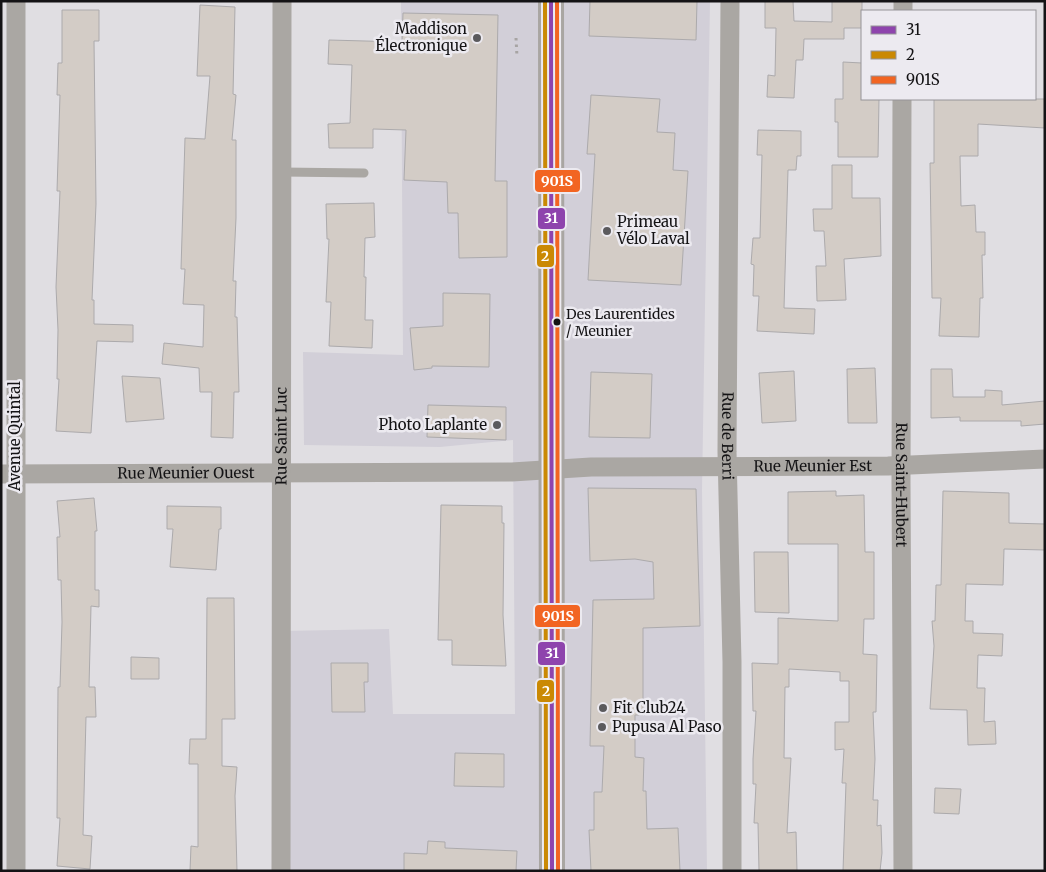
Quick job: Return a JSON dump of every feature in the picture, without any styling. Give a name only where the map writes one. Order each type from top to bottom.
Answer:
[{"type":"main road","points":[[551,1],[552,871]]},
{"type":"street","name":"Avenue Quintal","points":[[16,1],[8,474],[16,871]]},
{"type":"street","name":"Rue Saint Luc","points":[[282,1],[282,871]]},
{"type":"street","name":"Rue de Berri","points":[[730,1],[728,467],[732,662],[732,871]]},
{"type":"street","name":"Rue Saint-Hubert","points":[[902,100],[901,466],[904,871]]},
{"type":"street","name":"Rue Meunier Est","points":[[552,469],[591,467],[901,466],[1045,459]]},
{"type":"street","name":"Rue Meunier Ouest","points":[[8,474],[512,472],[552,469]]},
{"type":"lane","points":[[282,172],[364,173]]},
{"type":"path","points":[[516,38],[517,57]]},
{"type":"shaded area","points":[[401,1],[710,1],[702,490],[707,871],[281,871],[282,631],[389,629],[393,714],[515,714],[513,440],[440,447],[304,445],[303,352],[403,355]]},
{"type":"building","points":[[590,1],[697,1],[696,40],[589,36]]},
{"type":"building","points":[[765,1],[793,1],[794,21],[832,22],[832,1],[862,1],[861,28],[844,28],[844,39],[804,39],[803,60],[796,60],[794,98],[767,97],[768,75],[775,76],[776,28],[765,28]]},
{"type":"building","points":[[200,5],[235,7],[233,94],[236,95],[232,140],[236,140],[236,218],[233,281],[236,281],[235,317],[237,317],[239,392],[234,392],[233,438],[211,437],[212,392],[200,392],[199,368],[162,364],[164,343],[203,347],[204,305],[183,304],[185,269],[181,269],[185,138],[205,139],[210,76],[197,76]]},
{"type":"building","points":[[62,10],[99,10],[99,41],[94,41],[96,204],[92,300],[94,300],[94,324],[133,325],[133,342],[97,341],[91,433],[56,431],[59,379],[57,379],[58,330],[56,287],[60,191],[57,191],[60,95],[57,95],[58,63],[62,63]]},
{"type":"building","points":[[403,13],[498,15],[495,181],[507,181],[507,257],[459,258],[458,213],[448,213],[447,182],[404,180],[406,130],[373,129],[373,148],[329,148],[328,124],[350,123],[352,65],[328,64],[329,40],[402,42]]},
{"type":"building","points":[[843,62],[861,63],[861,100],[879,100],[878,157],[838,157],[838,122],[835,122],[835,99],[843,99]]},
{"type":"building","points":[[591,95],[660,99],[657,132],[675,133],[673,170],[688,171],[681,285],[588,280],[595,154],[587,154]]},
{"type":"building","points":[[1045,99],[1045,128],[978,124],[978,156],[960,156],[961,206],[975,205],[976,232],[985,232],[985,255],[982,255],[983,298],[980,298],[979,337],[939,336],[941,298],[932,298],[930,163],[934,163],[934,100]]},
{"type":"building","points":[[758,130],[801,131],[801,156],[797,156],[796,170],[788,170],[784,308],[815,309],[814,334],[757,331],[759,296],[753,296],[754,265],[751,264],[753,238],[760,238],[762,155],[757,155]]},
{"type":"building","points":[[832,165],[852,165],[852,198],[880,198],[881,256],[844,259],[846,300],[817,301],[816,266],[826,266],[824,231],[814,231],[813,209],[832,209]]},
{"type":"building","points":[[374,203],[375,237],[365,238],[364,277],[366,277],[365,320],[373,320],[372,348],[329,346],[331,302],[326,302],[329,239],[327,239],[326,204]]},
{"type":"building","points":[[443,293],[490,294],[489,367],[432,366],[432,368],[414,370],[410,328],[443,326]]},
{"type":"building","points":[[875,368],[877,423],[848,423],[847,369]]},
{"type":"building","points":[[931,369],[952,369],[953,397],[985,397],[985,390],[1002,391],[1002,405],[1045,401],[1045,424],[1021,426],[1021,421],[960,421],[960,417],[931,418]]},
{"type":"building","points":[[794,371],[796,421],[762,423],[759,373]]},
{"type":"building","points":[[591,372],[652,374],[650,438],[589,437]]},
{"type":"building","points":[[122,376],[160,378],[164,419],[126,422]]},
{"type":"building","points":[[428,405],[506,407],[506,440],[427,437]]},
{"type":"building","points":[[588,488],[696,489],[700,626],[643,628],[643,715],[635,715],[635,757],[644,758],[643,791],[646,791],[647,829],[678,828],[680,871],[591,871],[589,830],[594,830],[594,792],[602,792],[604,746],[590,746],[593,600],[654,599],[653,562],[635,559],[590,561]]},
{"type":"building","points":[[836,491],[836,496],[864,495],[865,552],[874,552],[874,619],[864,619],[863,654],[877,655],[876,712],[873,712],[875,759],[873,800],[878,800],[877,826],[881,825],[882,853],[880,871],[843,871],[846,783],[842,783],[844,749],[835,750],[835,722],[849,722],[849,681],[840,681],[840,672],[789,669],[789,687],[785,687],[784,758],[791,758],[787,833],[796,832],[797,871],[759,871],[758,823],[754,823],[756,784],[753,784],[753,759],[756,711],[753,711],[752,663],[778,664],[778,618],[838,621],[838,544],[788,544],[788,492]]},
{"type":"building","points":[[943,491],[1009,493],[1009,523],[1045,524],[1045,550],[1004,549],[1003,585],[966,584],[965,621],[973,621],[973,633],[1003,634],[1002,656],[978,655],[977,688],[985,688],[984,722],[995,721],[996,744],[968,745],[967,710],[930,709],[934,646],[932,621],[935,621],[936,585],[941,585]]},
{"type":"building","points":[[94,498],[97,531],[95,531],[95,590],[99,590],[99,607],[91,606],[89,687],[95,687],[96,717],[86,717],[83,835],[92,836],[90,869],[57,866],[60,818],[57,818],[58,687],[60,687],[62,622],[61,580],[58,580],[57,537],[60,537],[57,501]]},
{"type":"building","points":[[441,505],[502,506],[502,523],[504,523],[503,615],[506,666],[452,665],[452,640],[438,640]]},
{"type":"building","points":[[167,506],[221,507],[221,529],[219,529],[216,570],[170,567],[173,529],[167,529]]},
{"type":"building","points":[[754,552],[788,552],[789,613],[755,612]]},
{"type":"building","points":[[207,598],[234,598],[235,719],[222,719],[222,766],[237,767],[235,796],[237,871],[190,871],[191,846],[198,847],[198,764],[189,764],[190,739],[206,739]]},
{"type":"building","points":[[131,657],[159,658],[159,679],[131,679]]},
{"type":"building","points":[[331,663],[368,663],[368,682],[364,682],[365,712],[332,712]]},
{"type":"building","points":[[455,753],[504,754],[504,787],[454,786]]},
{"type":"building","points":[[935,788],[961,789],[959,814],[934,813]]},
{"type":"building","points":[[428,841],[445,842],[445,848],[517,851],[516,871],[404,871],[404,853],[427,854]]},
{"type":"transit line","name":"2","points":[[545,1],[546,871]]},
{"type":"transit line","name":"31","points":[[551,1],[552,871]]},
{"type":"transit line","name":"901S","points":[[557,1],[558,871]]},
{"type":"place","name":"Maddison Électronique","points":[[477,38]]},
{"type":"place","name":"Primeau Vélo Laval","points":[[607,231]]},
{"type":"place","name":"Des Laurentides / Meunier","points":[[557,322]]},
{"type":"place","name":"Photo Laplante","points":[[497,425]]},
{"type":"place","name":"Fit Club24","points":[[603,708]]},
{"type":"place","name":"Pupusa Al Paso","points":[[602,727]]}]
